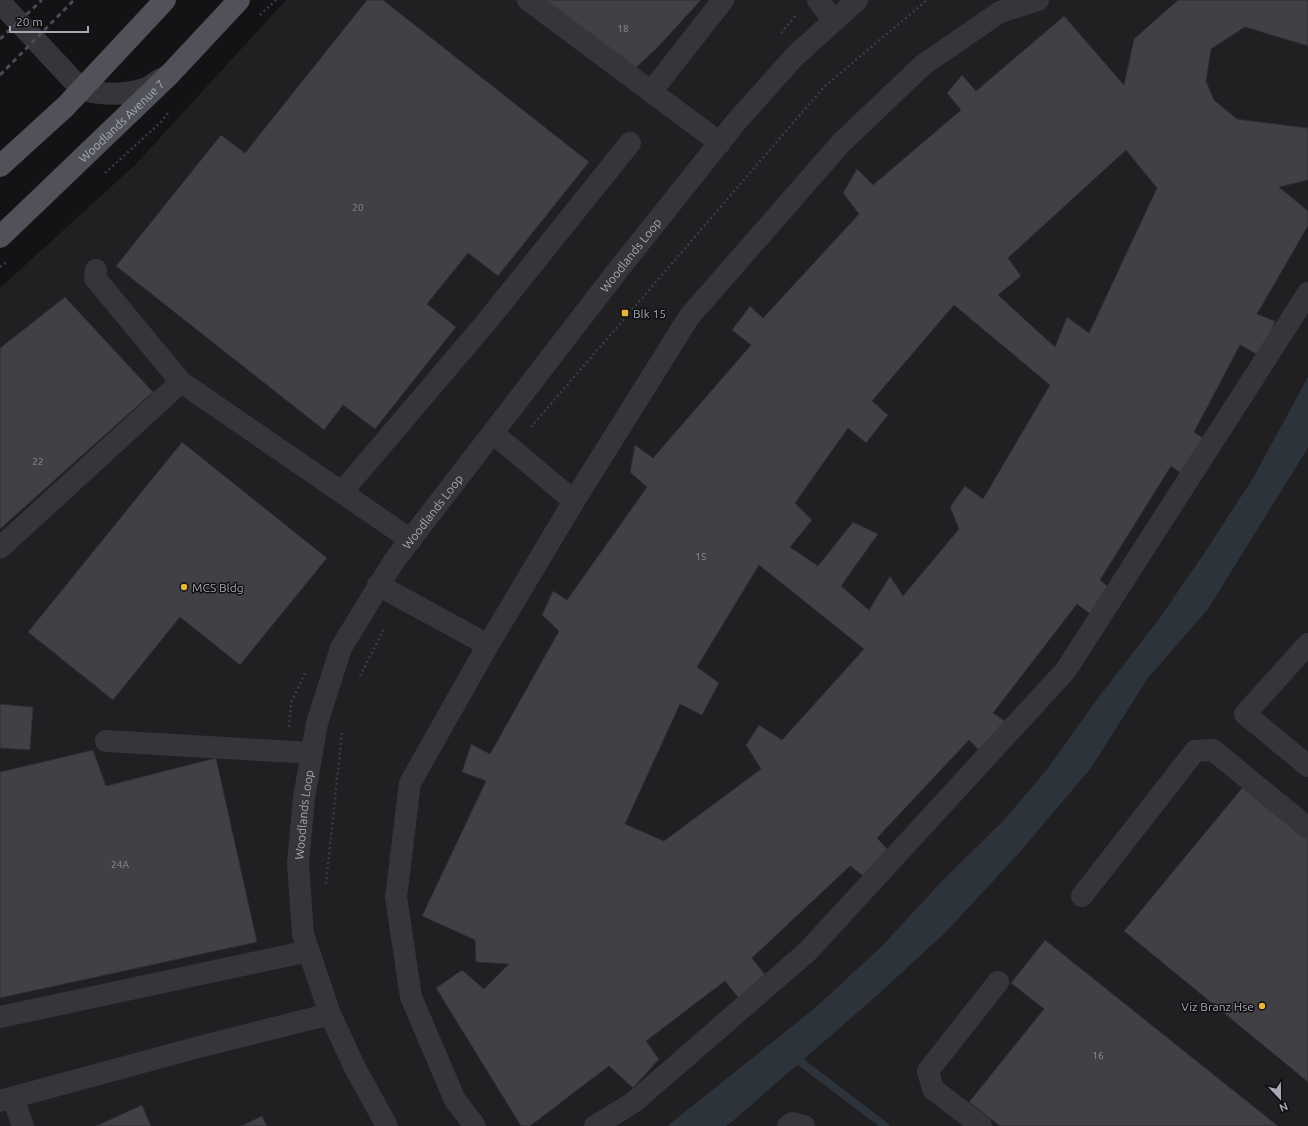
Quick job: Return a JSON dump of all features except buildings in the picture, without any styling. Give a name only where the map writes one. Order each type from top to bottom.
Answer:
[{"type":"main road","points":[[0,166],[82,90],[165,0]]},
{"type":"main road","name":"Woodlands Avenue 7","points":[[0,237],[170,74],[239,0]]},
{"type":"street","points":[[528,0],[720,143]]},
{"type":"street","points":[[651,92],[724,0]]},
{"type":"street","points":[[818,0],[834,21]]},
{"type":"street","name":"Woodlands Loop","points":[[386,1126],[355,1068],[330,1014],[303,934],[298,864],[304,798],[317,723],[341,648],[378,585],[618,270],[720,143],[795,56],[857,0]]},
{"type":"street","points":[[475,1126],[455,1100],[411,997],[396,897],[410,782],[488,645],[574,501],[690,317],[841,143],[923,65],[1000,12],[1038,0]]},
{"type":"street","points":[[0,2],[82,90],[101,94],[126,93],[144,89],[170,74]]},
{"type":"street","points":[[342,492],[488,320],[630,143]]},
{"type":"street","points":[[96,270],[95,278],[181,382],[411,540]]},
{"type":"street","points":[[595,1126],[634,1102],[808,951],[1066,670],[1308,293]]},
{"type":"street","points":[[0,548],[181,382]]},
{"type":"street","points":[[494,434],[574,501]]},
{"type":"street","points":[[378,585],[488,645]]},
{"type":"street","points":[[1308,644],[1245,714],[1308,766]]},
{"type":"street","points":[[106,741],[312,753]]},
{"type":"street","points":[[1082,896],[1195,751],[1213,750],[1308,828]]},
{"type":"street","points":[[0,1017],[309,951]]},
{"type":"street","points":[[981,1126],[933,1088],[928,1071],[998,982]]},
{"type":"street","points":[[23,1126],[7,1100],[195,1048],[330,1014]]},
{"type":"street","points":[[788,1126],[792,1123],[804,1126]]},
{"type":"path","points":[[512,449],[824,87],[927,0]]},
{"type":"path","points":[[359,678],[400,597]]},
{"type":"path","points":[[325,885],[343,728]]},
{"type":"shaded area","points":[[286,0],[1308,0],[1308,1126],[0,1126],[0,288],[136,164]]},
{"type":"shaded area","points":[[1308,377],[1308,447],[1306,451],[1208,609],[1148,678],[1091,768],[1019,853],[946,932],[874,998],[734,1120],[726,1126],[667,1126],[815,1008],[882,946],[942,881],[1005,819],[1048,768],[1098,698],[1159,619],[1205,552],[1253,478]]},
{"type":"waterway","points":[[802,1063],[885,1126]]},
{"type":"railway","points":[[0,39],[42,0]]},
{"type":"railway","points":[[0,75],[74,0]]},
{"type":"place","name":"Blk 15","points":[[625,313]]},
{"type":"place","name":"MCS Bldg","points":[[184,587]]},
{"type":"place","name":"Viz Branz Hse","points":[[1262,1006]]}]
